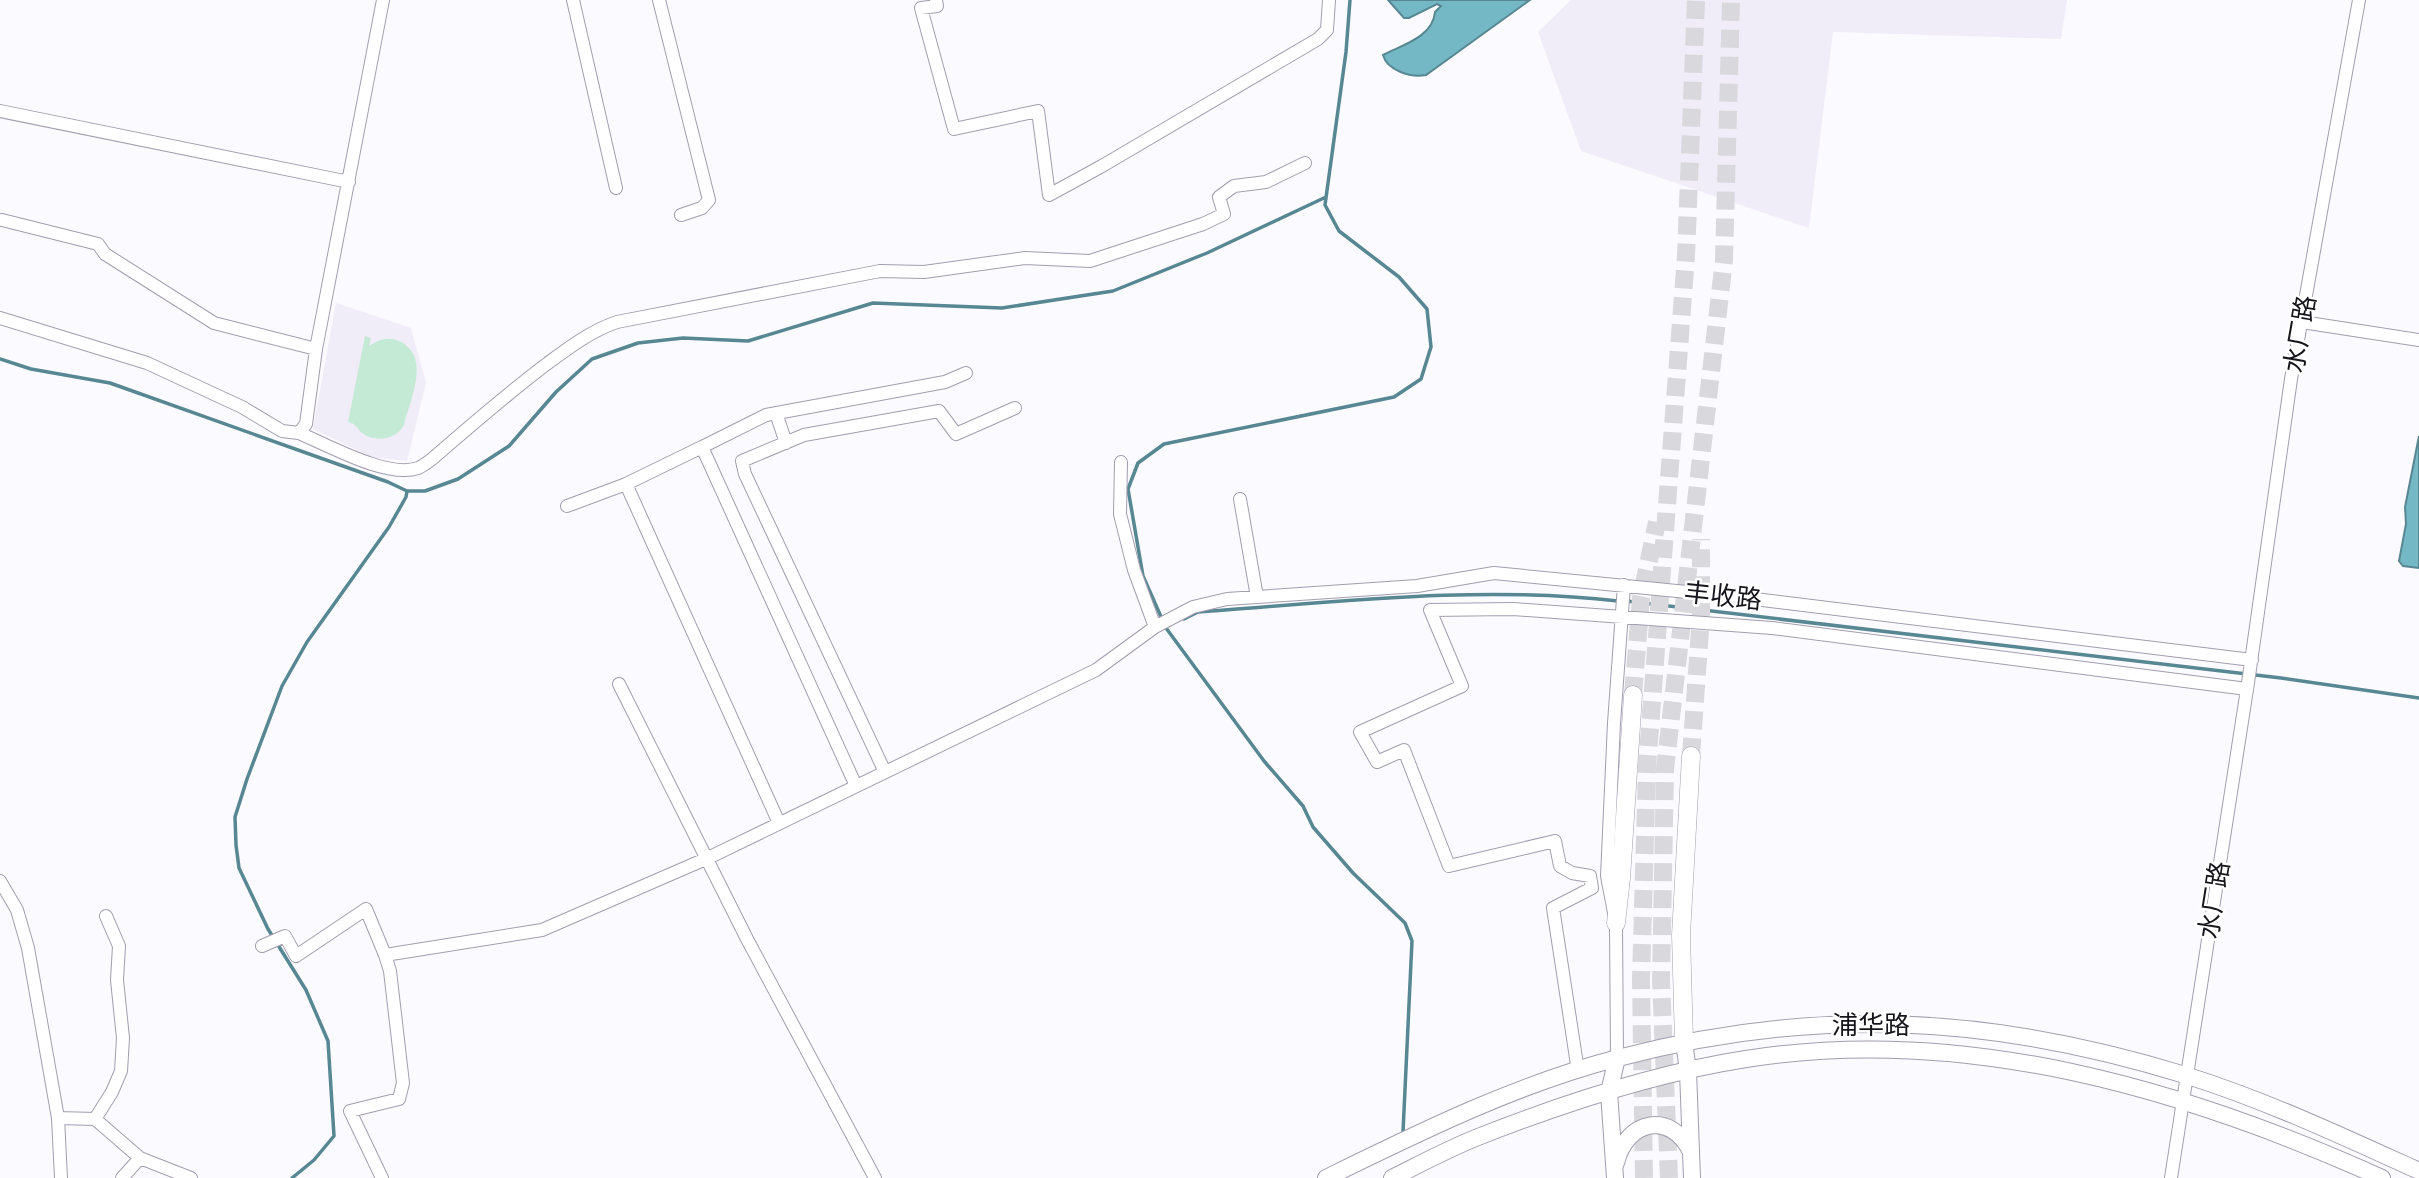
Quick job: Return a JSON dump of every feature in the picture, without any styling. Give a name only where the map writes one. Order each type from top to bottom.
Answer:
[{"type":"highway","points":[[1616,923],[1622,878],[1633,695]]},
{"type":"highway","points":[[1684,1042],[1681,935],[1691,756]]},
{"type":"main road","name":"浦华路","points":[[1326,1178],[1402,1141],[1516,1092],[1617,1058],[1684,1042],[1776,1028],[1848,1023],[1906,1023],[1976,1028],[2042,1039],[2187,1076],[2273,1107],[2419,1171]]},
{"type":"main road","points":[[1684,1042],[1688,1070],[1692,1178]]},
{"type":"main road","name":"浦华路","points":[[1399,1175],[1476,1138],[1609,1092],[1688,1070],[1747,1059],[1811,1052],[1916,1051],[2009,1061],[2081,1074],[2183,1100],[2287,1137],[2382,1178]]},
{"type":"main road","points":[[1615,1173],[1609,1092],[1617,1058]]},
{"type":"main road","points":[[1615,1173],[1618,1154],[1629,1137],[1652,1124],[1661,1124],[1677,1132],[1686,1141],[1692,1154]]},
{"type":"street","points":[[299,433],[306,424],[316,349],[383,0]]},
{"type":"street","points":[[573,0],[616,188]]},
{"type":"street","points":[[659,0],[709,200],[702,208],[681,215]]},
{"type":"street","points":[[936,0],[937,6],[921,8],[954,129],[1038,111],[1049,195],[1318,39],[1327,30],[1329,0]]},
{"type":"street","name":"水厂路","points":[[2183,1100],[2248,686],[2291,379],[2359,0]]},
{"type":"street","points":[[0,111],[349,182]]},
{"type":"street","points":[[0,318],[147,363],[242,407],[282,431],[299,433],[397,470],[418,468],[432,460],[511,391],[569,347],[597,329],[617,322],[880,271],[924,272],[1025,258],[1090,261],[1203,224],[1224,214],[1219,197],[1234,186],[1266,182],[1305,163]]},
{"type":"street","points":[[2,220],[98,244],[105,254],[214,323],[316,349]]},
{"type":"street","points":[[2302,322],[2419,340]]},
{"type":"street","points":[[567,506],[626,484],[766,415],[945,382],[966,373]]},
{"type":"street","points":[[885,772],[742,461],[803,435],[939,411],[956,434],[1015,408]]},
{"type":"street","points":[[776,413],[786,443]]},
{"type":"street","points":[[702,447],[856,786]]},
{"type":"street","points":[[1121,462],[1120,514],[1133,570],[1155,627]]},
{"type":"street","points":[[626,484],[779,823]]},
{"type":"street","points":[[1240,499],[1257,597]]},
{"type":"street","name":"丰收路","points":[[385,955],[542,930],[708,858],[1096,670],[1155,627],[1193,607],[1227,600],[1417,586],[1494,573],[1751,598],[2251,665]]},
{"type":"street","points":[[1617,1058],[1616,923],[1608,876],[1614,723],[1624,585]]},
{"type":"street","points":[[1578,1071],[1553,908],[1592,888],[1590,876],[1572,873],[1560,866],[1555,841],[1449,866],[1404,750],[1377,762],[1360,732],[1462,686],[1430,610],[1513,609],[1772,628],[2248,686]]},
{"type":"street","points":[[619,684],[747,939],[875,1178]]},
{"type":"street","points":[[0,881],[17,910],[28,948],[58,1118],[61,1178]]},
{"type":"street","points":[[262,946],[285,936],[296,956],[366,909],[390,971],[403,1083],[399,1099],[350,1111],[383,1178]]},
{"type":"street","points":[[95,1119],[112,1091],[121,1071],[122,1060],[123,1038],[117,979],[119,946],[106,916]]},
{"type":"street","points":[[2171,1178],[2183,1100]]},
{"type":"street","points":[[58,1118],[95,1119],[140,1157],[191,1178]]},
{"type":"street","points":[[122,1178],[140,1157]]},
{"type":"shaded area","points":[[1571,0],[2067,0],[2061,39],[1833,32],[1809,228],[1581,151],[1538,32]]},
{"type":"shaded area","points":[[336,303],[411,328],[426,383],[407,461],[371,457],[313,429]]},
{"type":"green space","points":[[365,336],[371,338],[369,346],[385,339],[401,342],[410,349],[415,358],[416,380],[404,425],[391,437],[379,439],[367,436],[348,422]]},
{"type":"water","points":[[1388,0],[1530,0],[1426,75],[1420,76],[1394,69],[1383,55],[1423,34],[1441,6],[1437,4],[1404,18]]},
{"type":"water","points":[[2419,436],[2419,568],[2403,566],[2399,561],[2406,524],[2405,507]]},
{"type":"waterway","points":[[1350,0],[1346,52],[1325,205],[1339,231],[1399,277],[1427,309],[1431,347],[1421,379],[1394,397],[1164,444],[1138,463],[1128,489],[1143,576],[1166,628],[1264,761],[1303,806],[1313,827],[1353,873],[1405,923],[1412,941],[1403,1132]]},
{"type":"waterway","points":[[292,1178],[314,1160],[334,1136],[328,1041],[306,990],[268,929],[239,868],[235,817],[282,686],[307,642],[389,527],[407,491],[425,491],[458,479],[509,446],[556,392],[592,359],[638,343],[683,338],[748,341],[873,303],[1002,308],[1113,291],[1207,253],[1326,197]]},
{"type":"waterway","points":[[0,359],[31,369],[110,383],[407,491]]},
{"type":"waterway","points":[[1184,619],[1198,612],[1408,597],[1566,596],[1618,601]]},
{"type":"waterway","points":[[1626,601],[2281,678],[2419,698]]},
{"type":"tunnel","points":[[1644,1178],[1641,979],[1647,767],[1686,256],[1696,0]]},
{"type":"tunnel","points":[[1669,1178],[1661,980],[1665,769],[1724,260],[1731,0]]},
{"type":"tunnel","points":[[1633,695],[1641,598],[1657,522]]},
{"type":"tunnel","points":[[1691,756],[1701,616],[1701,539]]}]
